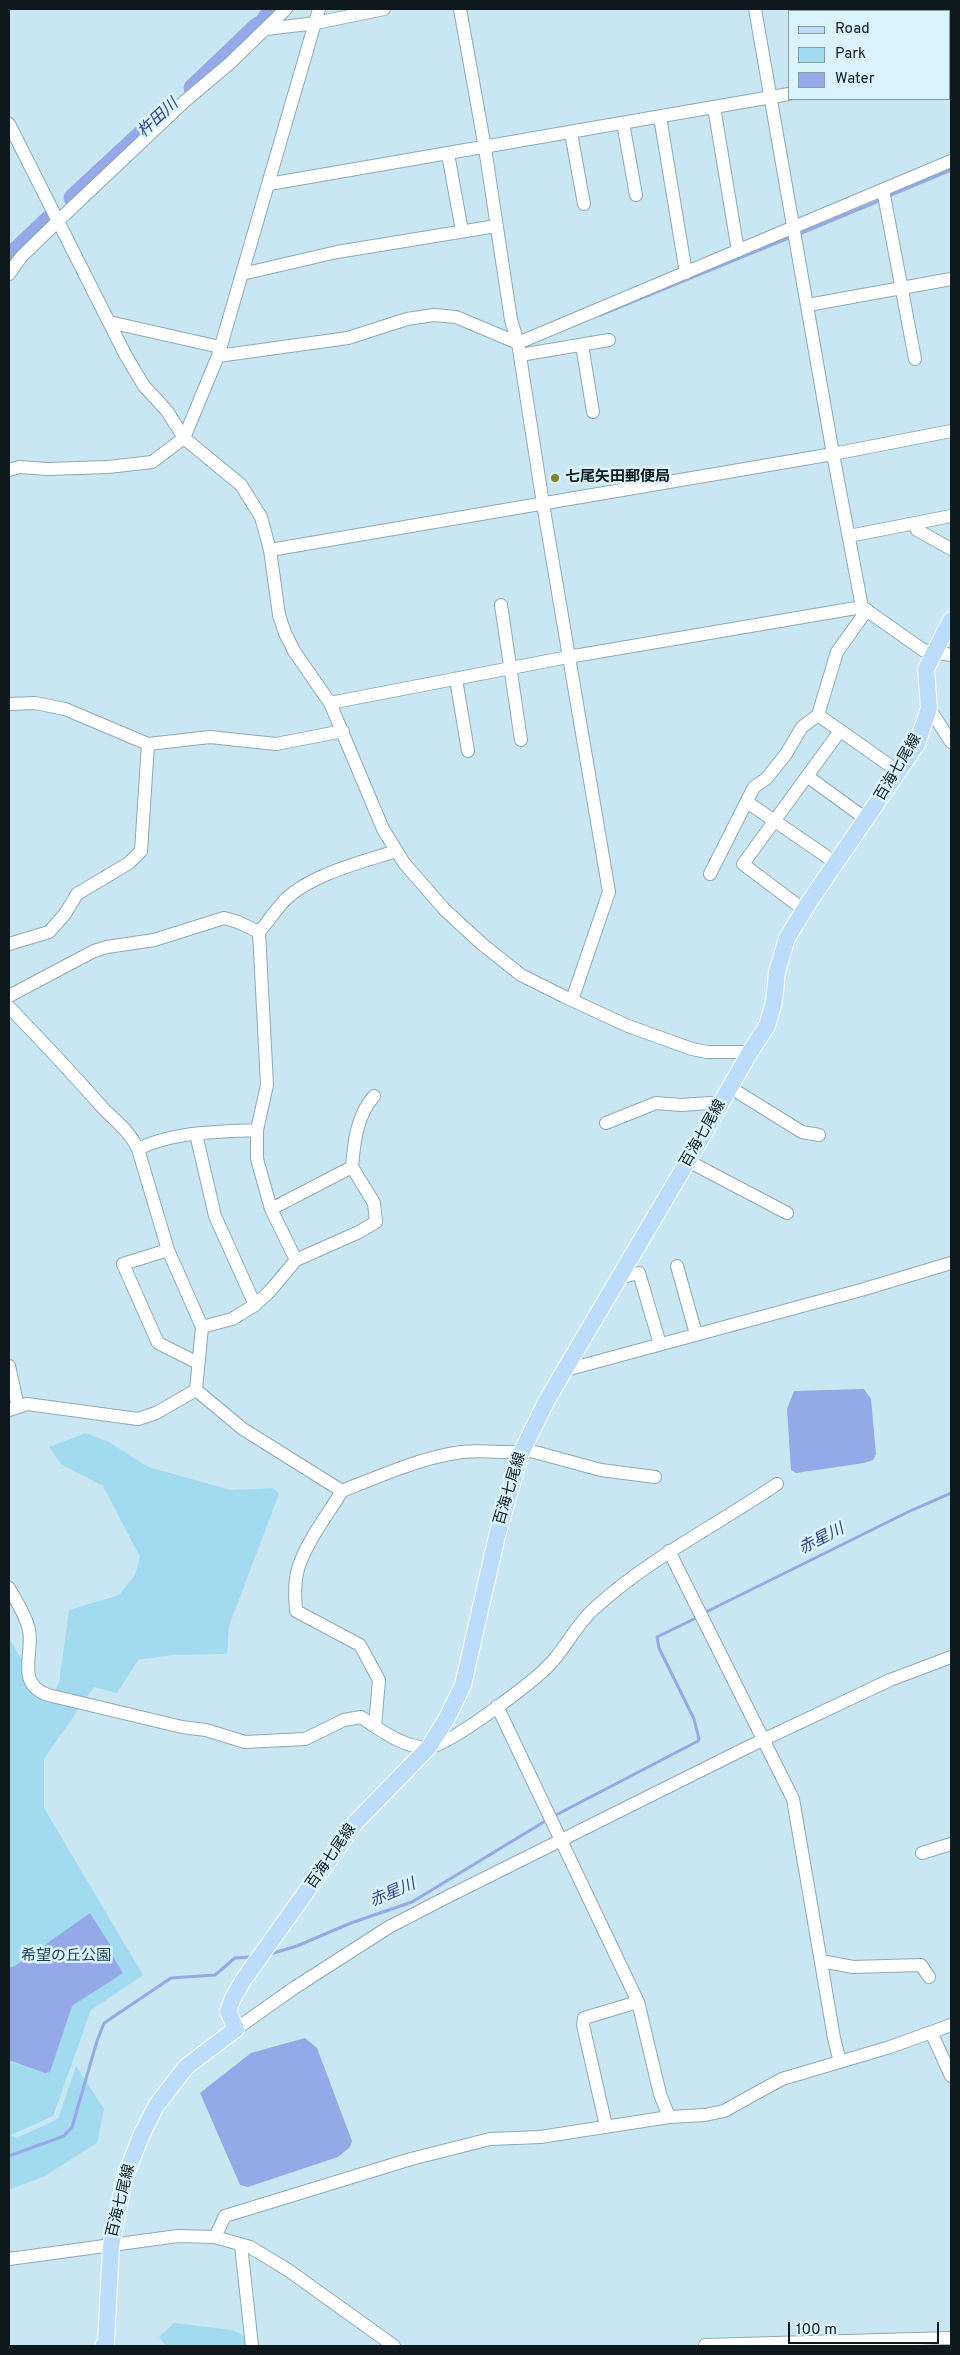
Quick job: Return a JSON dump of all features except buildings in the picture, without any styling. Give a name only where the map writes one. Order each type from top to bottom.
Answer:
[{"type":"main road","name":"百海七尾線","points":[[103,2346],[106,2342],[111,2246],[126,2176],[142,2134],[156,2106],[186,2067],[236,2029],[228,2011],[244,1979],[356,1822],[429,1747],[448,1718],[463,1685],[496,1536],[521,1453],[547,1400],[767,1026],[774,1002],[777,972],[787,938],[917,744],[930,708],[926,668],[933,651],[951,620]]},
{"type":"street","points":[[9,274],[21,257],[58,221],[286,9]]},
{"type":"street","points":[[9,470],[18,467],[47,469],[91,468],[152,462],[184,438],[219,352],[320,9]]},
{"type":"street","points":[[266,28],[316,23],[384,9]]},
{"type":"street","points":[[460,9],[485,148],[511,320],[519,349],[568,657],[609,892],[572,1000]]},
{"type":"street","points":[[756,9],[833,454],[865,608],[923,650],[951,655]]},
{"type":"street","points":[[269,184],[788,94]]},
{"type":"street","points":[[714,107],[738,252]]},
{"type":"street","points":[[660,117],[686,273]]},
{"type":"street","points":[[624,123],[636,195]]},
{"type":"street","points":[[9,124],[109,322],[144,386],[167,411],[184,438],[242,485],[261,517],[270,550],[279,615],[285,633],[294,651],[330,703],[344,731],[383,829],[404,863],[445,910],[482,944],[521,974],[628,1026],[692,1048],[707,1052],[750,1052]]},
{"type":"street","points":[[570,133],[584,204]]},
{"type":"street","points":[[448,154],[462,231]]},
{"type":"street","points":[[519,349],[686,273],[795,232],[883,190],[951,161]]},
{"type":"street","points":[[883,190],[915,359]]},
{"type":"street","points":[[242,274],[337,252],[496,226]]},
{"type":"street","points":[[808,304],[951,279]]},
{"type":"street","points":[[109,322],[219,352],[348,338],[407,319],[434,315],[456,317],[519,349],[582,345],[609,340]]},
{"type":"street","points":[[582,345],[593,412]]},
{"type":"street","points":[[270,550],[833,454],[951,431]]},
{"type":"street","points":[[849,536],[951,516]]},
{"type":"street","points":[[914,523],[918,530],[951,549]]},
{"type":"street","points":[[501,605],[520,740]]},
{"type":"street","points":[[330,703],[356,696],[456,680],[568,657],[865,608]]},
{"type":"street","points":[[710,874],[754,787],[766,779],[786,754],[802,727],[818,715],[837,652],[865,608]]},
{"type":"street","points":[[456,680],[468,751]]},
{"type":"street","points":[[9,704],[35,703],[65,709],[148,744],[210,737],[276,744],[344,731]]},
{"type":"street","points":[[930,708],[951,742]]},
{"type":"street","points":[[818,715],[900,772]]},
{"type":"street","points":[[804,910],[743,864],[840,730]]},
{"type":"street","points":[[9,944],[49,932],[65,914],[78,894],[129,863],[141,851],[148,744]]},
{"type":"street","points":[[807,776],[866,820]]},
{"type":"street","points":[[747,802],[836,863]]},
{"type":"street","points":[[296,1260],[272,1209],[257,1159],[258,1130],[267,1086],[259,932],[286,899],[302,887],[325,876],[396,851]]},
{"type":"street","points":[[9,996],[94,951],[106,947],[154,940],[224,918],[259,932]]},
{"type":"street","points":[[9,1007],[107,1113],[131,1135],[138,1149],[168,1250],[202,1327],[196,1390]]},
{"type":"street","points":[[731,1088],[802,1132],[819,1135]]},
{"type":"street","points":[[202,1327],[232,1319],[255,1305],[296,1260],[359,1232],[376,1222],[374,1203],[352,1167],[355,1137],[367,1104],[374,1096]]},
{"type":"street","points":[[606,1123],[656,1103],[681,1105],[710,1103],[717,1111]]},
{"type":"street","points":[[138,1149],[156,1140],[196,1134],[258,1130]]},
{"type":"street","points":[[196,1134],[215,1216],[255,1305]]},
{"type":"street","points":[[688,1161],[787,1213]]},
{"type":"street","points":[[272,1209],[352,1167]]},
{"type":"street","points":[[168,1250],[123,1264],[158,1343],[198,1363]]},
{"type":"street","points":[[566,1370],[951,1262]]},
{"type":"street","points":[[677,1266],[696,1334]]},
{"type":"street","points":[[618,1278],[639,1273],[660,1344]]},
{"type":"street","points":[[10,1374],[14,1409],[28,1404],[138,1419],[156,1413],[196,1390]]},
{"type":"street","points":[[196,1390],[243,1429],[342,1491]]},
{"type":"street","points":[[375,1726],[380,1680],[360,1645],[296,1611],[295,1590],[298,1569],[303,1555],[342,1491],[454,1453],[487,1450],[521,1453],[531,1451],[601,1470],[655,1477]]},
{"type":"street","points":[[9,1588],[29,1631],[27,1673],[39,1692],[182,1727],[206,1730],[245,1742],[305,1739],[344,1720],[361,1717],[389,1736],[412,1744],[429,1747],[461,1733],[550,1665],[582,1621],[596,1607],[669,1551],[777,1484]]},
{"type":"street","points":[[669,1551],[793,1799],[840,2062]]},
{"type":"street","points":[[236,2029],[294,1988],[389,1927],[763,1740],[890,1680],[951,1657]]},
{"type":"street","points":[[497,1706],[638,2002],[660,2094],[669,2117]]},
{"type":"street","points":[[922,1853],[951,1844]]},
{"type":"street","points":[[821,1961],[853,1968],[921,1965],[929,1977]]},
{"type":"street","points":[[606,2126],[583,2025],[584,2018],[638,2002]]},
{"type":"street","points":[[215,2237],[225,2216],[411,2159],[490,2139],[540,2137],[669,2117],[705,2115],[724,2111],[782,2079],[890,2047],[951,2025]]},
{"type":"street","points":[[931,2032],[951,2076]]},
{"type":"street","points":[[9,2259],[178,2236],[215,2237],[250,2248],[288,2270],[394,2346]]},
{"type":"street","points":[[241,2245],[252,2346]]},
{"type":"street","points":[[705,2344],[951,2338]]},
{"type":"green space","name":"希望の丘公園","points":[[86,1433],[109,1442],[148,1467],[231,1490],[273,1488],[279,1494],[229,1626],[227,1654],[172,1655],[138,1660],[117,1693],[94,1687],[44,1759],[44,1808],[143,1975],[91,2010],[53,2116],[11,2135],[16,2138],[58,2119],[76,2066],[104,2109],[97,2143],[45,2176],[9,2190],[9,1638],[48,1704],[59,1683],[69,1610],[119,1595],[135,1575],[140,1557],[103,1486],[61,1464],[49,1447]]},
{"type":"green space","points":[[174,2323],[233,2330],[253,2341],[251,2346],[166,2346],[159,2337]]},
{"type":"water","points":[[864,1389],[871,1399],[876,1454],[873,1460],[796,1473],[791,1470],[787,1409],[794,1391]]},
{"type":"water","points":[[90,1913],[111,1946],[108,1949],[123,1973],[72,2006],[50,2072],[45,2073],[9,2060],[9,1968],[15,1966]]},
{"type":"water","points":[[305,2038],[317,2048],[352,2141],[350,2147],[338,2157],[248,2187],[240,2185],[200,2093],[251,2053]]},
{"type":"waterway","name":"杵田川","points":[[266,19],[276,9]]},
{"type":"waterway","name":"杵田川","points":[[193,88],[258,26]]},
{"type":"waterway","name":"杵田川","points":[[73,198],[141,135]]},
{"type":"waterway","points":[[886,197],[951,170]]},
{"type":"waterway","points":[[799,234],[881,200]]},
{"type":"waterway","name":"杵田川","points":[[9,258],[50,219]]},
{"type":"waterway","points":[[600,315],[791,237]]},
{"type":"waterway","name":"赤星川","points":[[706,1612],[912,1510],[951,1493]]},
{"type":"waterway","name":"赤星川","points":[[554,1816],[698,1741],[694,1719],[659,1648],[657,1637],[698,1617]]},
{"type":"waterway","name":"赤星川","points":[[270,1954],[297,1946],[351,1923],[412,1902],[547,1820]]},
{"type":"waterway","name":"赤星川","points":[[9,2156],[64,2136],[72,2127],[104,2023],[171,1978],[215,1975],[235,1958],[251,1957]]},
{"type":"place","name":"七尾矢田郵便局","points":[[555,478]]}]
